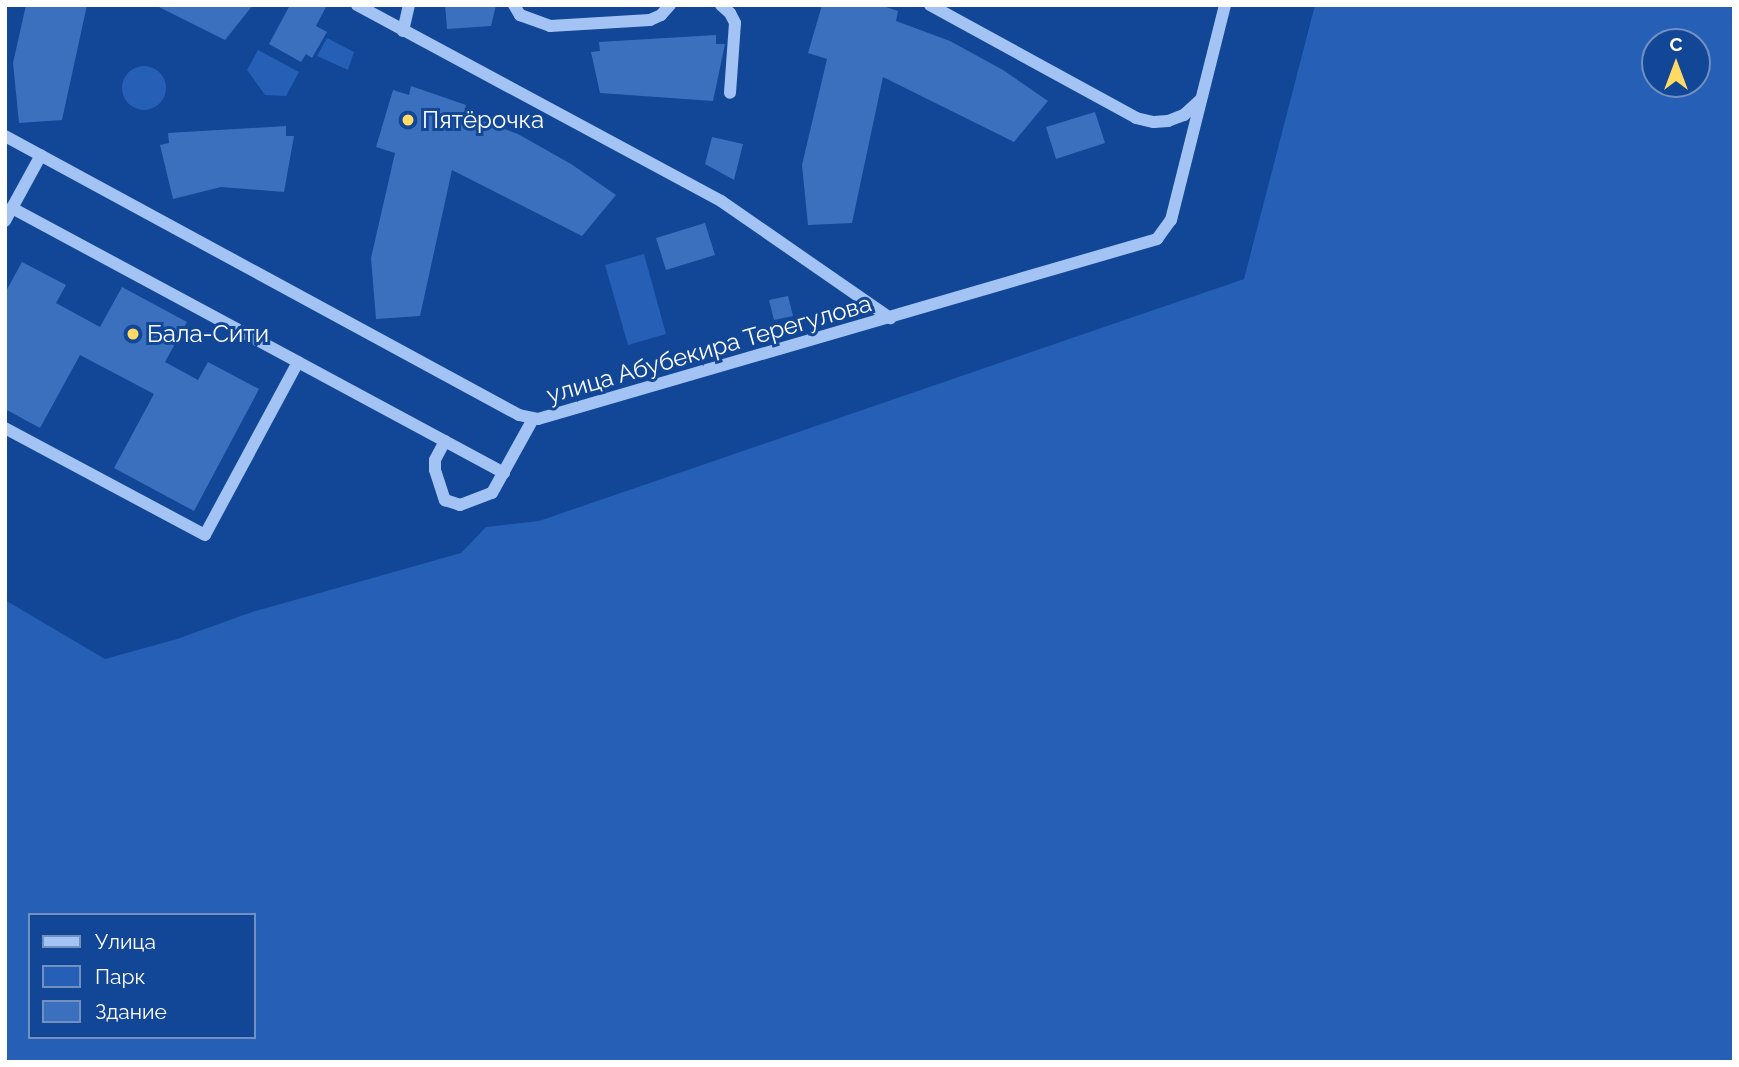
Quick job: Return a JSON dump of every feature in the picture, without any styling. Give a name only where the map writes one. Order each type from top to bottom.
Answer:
[{"type":"street","points":[[357,5],[721,201],[890,318]]},
{"type":"street","points":[[403,31],[409,5]]},
{"type":"street","points":[[514,5],[520,15],[550,26],[650,20],[661,16],[670,5]]},
{"type":"street","points":[[722,5],[735,23],[730,93]]},
{"type":"street","points":[[930,5],[1136,118],[1168,121],[1184,114],[1201,99]]},
{"type":"street","name":"улица Абубекира Терегулова","points":[[5,136],[507,409],[533,419],[1157,239],[1171,220],[1225,5]]},
{"type":"street","points":[[5,220],[41,155]]},
{"type":"street","points":[[12,208],[504,473]]},
{"type":"street","points":[[5,428],[205,535],[298,362]]},
{"type":"street","points":[[445,441],[436,458],[435,470],[443,497],[449,504],[460,505],[489,496],[533,419]]},
{"type":"green space","points":[[1315,5],[1734,5],[1734,1062],[5,1062],[5,600],[105,659],[177,639],[252,612],[461,553],[486,527],[539,521],[1244,279]]},
{"type":"green space","points":[[327,38],[354,52],[348,70],[317,56]]},
{"type":"green space","points":[[258,50],[299,72],[286,96],[265,95],[247,70]]},
{"type":"green space","points":[[144,66],[159,73],[166,88],[159,103],[144,110],[129,103],[122,88],[129,73]]},
{"type":"green space","points":[[644,254],[666,334],[628,345],[605,265]]},
{"type":"building","points":[[26,5],[87,5],[62,120],[19,123],[13,63]]},
{"type":"building","points":[[155,5],[253,5],[225,40]]},
{"type":"building","points":[[290,5],[327,5],[316,26],[327,32],[312,58],[306,54],[301,62],[269,44]]},
{"type":"building","points":[[445,5],[496,5],[491,26],[447,29]]},
{"type":"building","points":[[822,5],[880,5],[898,11],[896,21],[950,41],[1003,70],[1048,101],[1014,142],[883,77],[852,223],[808,225],[802,165],[827,59],[808,53]]},
{"type":"building","points":[[716,35],[716,44],[725,44],[713,101],[600,93],[591,52],[600,51],[599,42]]},
{"type":"building","points":[[411,86],[466,105],[464,114],[518,134],[571,164],[616,195],[582,236],[452,170],[420,316],[376,319],[371,258],[395,153],[376,147],[393,90],[409,95]]},
{"type":"building","points":[[1095,112],[1105,143],[1056,159],[1046,127]]},
{"type":"building","points":[[286,126],[286,136],[294,136],[284,192],[221,187],[173,199],[160,145],[169,143],[168,133]]},
{"type":"building","points":[[712,137],[743,144],[734,180],[705,164]]},
{"type":"building","points":[[705,223],[715,255],[666,270],[656,238]]},
{"type":"building","points":[[22,262],[66,285],[56,303],[100,327],[122,287],[187,322],[165,362],[198,380],[208,362],[259,389],[194,511],[114,468],[154,394],[80,355],[40,428],[5,409],[5,293]]},
{"type":"building","points":[[788,296],[793,316],[774,320],[769,300]]},
{"type":"place","name":"Пятёрочка","points":[[408,120]]},
{"type":"place","name":"Бала-Сити","points":[[133,334]]}]
